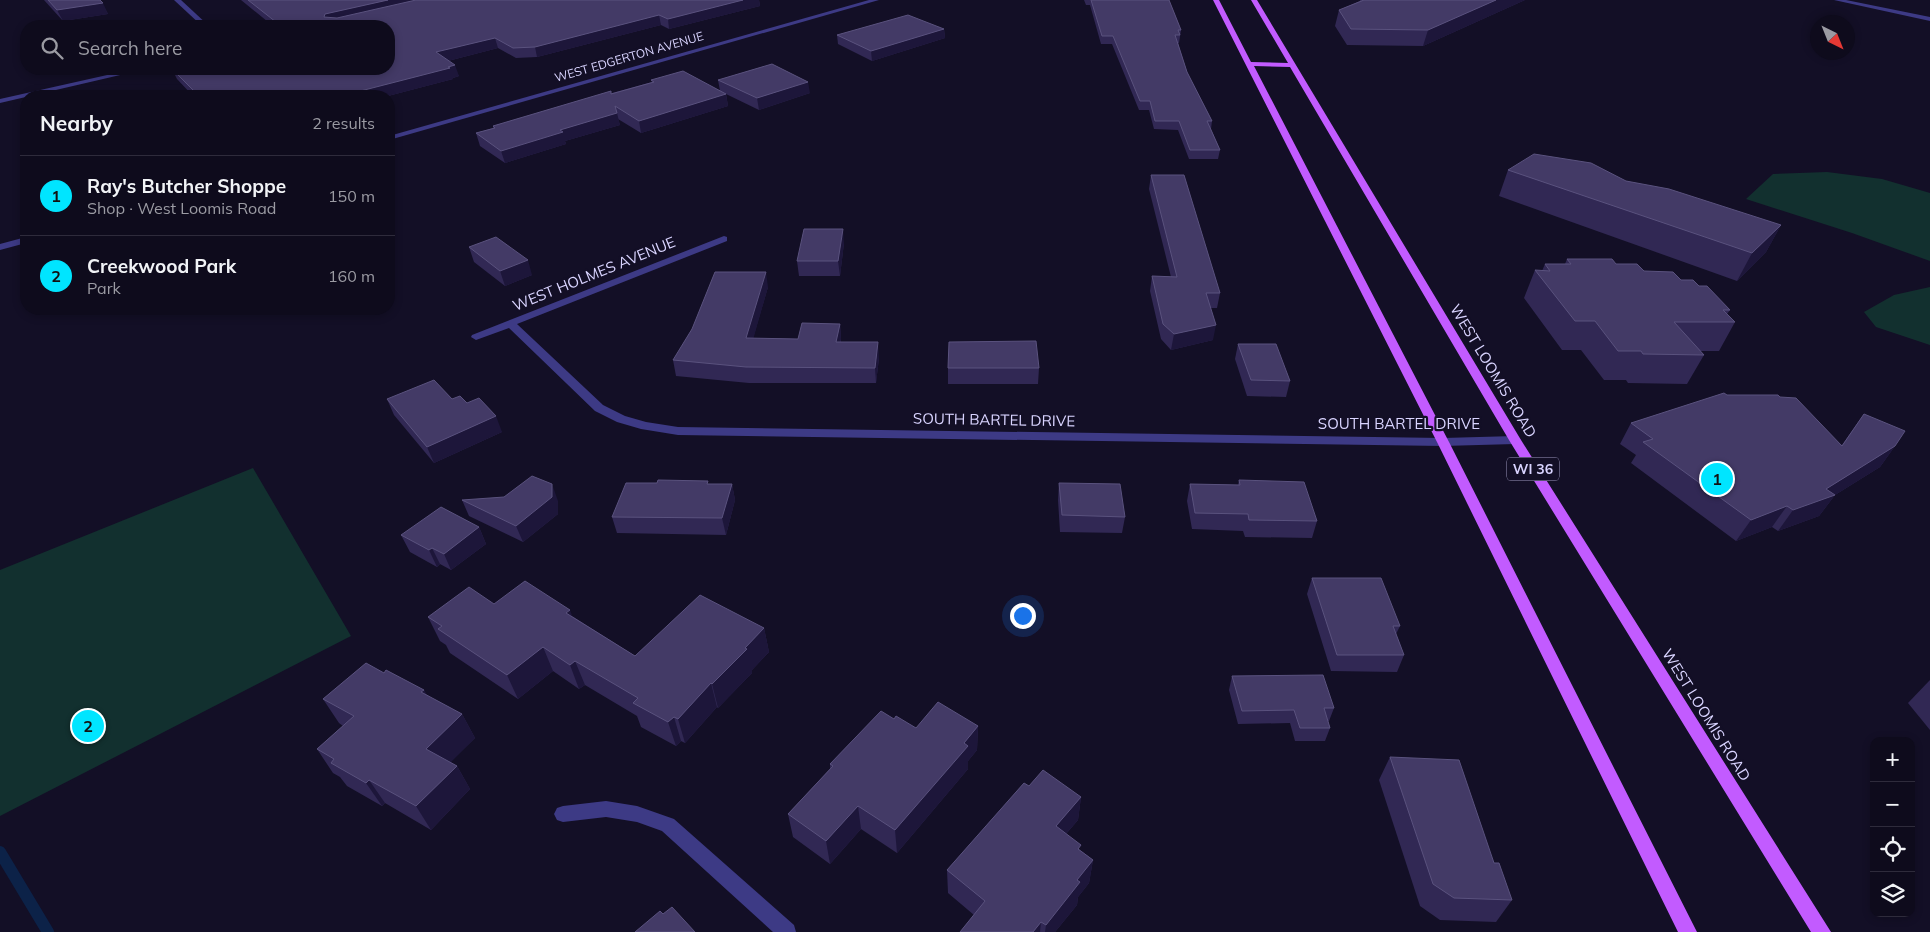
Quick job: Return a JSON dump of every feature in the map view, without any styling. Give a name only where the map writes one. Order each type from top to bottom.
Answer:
[{"type":"main road","points":[[1216,0],[1443,442],[1688,932]]},
{"type":"main road","name":"WEST LOOMIS ROAD","points":[[1254,0],[1516,440],[1822,932]]},
{"type":"main road","points":[[1249,64],[1291,64]]},
{"type":"street","points":[[177,0],[199,20]]},
{"type":"street","name":"WEST EDGERTON AVENUE","points":[[395,136],[876,0]]},
{"type":"street","points":[[1837,0],[1930,20]]},
{"type":"street","points":[[49,90],[115,75]]},
{"type":"street","points":[[0,101],[20,96]]},
{"type":"street","name":"WEST HOLMES AVENUE","points":[[476,337],[724,239]]},
{"type":"street","points":[[0,248],[20,242]]},
{"type":"street","name":"SOUTH BARTEL DRIVE","points":[[510,324],[599,408],[621,419],[645,426],[678,431],[1443,442],[1516,440]]},
{"type":"street","points":[[563,814],[606,809],[637,814],[668,825],[787,932]]},
{"type":"green space","points":[[1827,172],[1882,179],[1930,193],[1930,261],[1852,233],[1746,199],[1773,174]]},
{"type":"green space","points":[[1930,287],[1930,345],[1876,327],[1864,312],[1894,295]]},
{"type":"green space","points":[[253,468],[351,636],[0,816],[0,570]]},
{"type":"building","points":[[48,0],[100,0],[103,3],[57,10]]},
{"type":"building","points":[[248,0],[388,0],[325,14],[324,17],[337,18],[416,0],[743,0],[668,19],[659,15],[535,47],[513,48],[495,38],[436,52],[455,65],[448,67],[450,68],[364,90],[193,90],[178,75],[395,75],[395,20],[273,20]]},
{"type":"building","points":[[1091,0],[1169,0],[1181,30],[1178,30],[1180,35],[1175,35],[1187,72],[1212,121],[1207,121],[1220,150],[1190,150],[1179,121],[1155,121],[1150,101],[1140,101],[1113,36],[1102,36]]},
{"type":"building","points":[[1364,0],[1496,0],[1428,30],[1351,29],[1339,10]]},
{"type":"building","points":[[908,15],[944,29],[871,51],[837,35]]},
{"type":"building","points":[[772,64],[808,82],[757,98],[718,80]]},
{"type":"building","points":[[683,71],[726,94],[639,121],[615,106],[617,113],[560,130],[563,132],[501,151],[476,133],[495,128],[493,126],[611,91],[611,94],[654,82],[651,80]]},
{"type":"building","points":[[1534,154],[1591,163],[1626,181],[1669,189],[1781,225],[1752,253],[1508,170]]},
{"type":"building","points":[[1151,175],[1184,175],[1220,293],[1206,293],[1216,325],[1174,334],[1163,324],[1152,276],[1177,277]]},
{"type":"building","points":[[804,229],[843,229],[838,261],[797,261]]},
{"type":"building","points":[[496,237],[528,260],[500,271],[469,247]]},
{"type":"building","points":[[1567,259],[1612,259],[1616,264],[1637,264],[1644,271],[1673,272],[1681,280],[1693,280],[1699,286],[1707,286],[1730,310],[1723,310],[1735,322],[1674,322],[1704,355],[1643,354],[1641,351],[1618,351],[1595,321],[1575,321],[1535,270],[1550,271],[1545,264],[1571,264]]},
{"type":"building","points":[[715,272],[766,272],[746,338],[798,339],[802,323],[840,324],[836,342],[878,342],[875,368],[746,367],[673,360],[692,329]]},
{"type":"building","points":[[1036,341],[1039,368],[948,368],[949,342]]},
{"type":"building","points":[[1238,344],[1276,344],[1290,381],[1251,380]]},
{"type":"building","points":[[434,380],[452,399],[460,396],[467,403],[479,398],[496,416],[427,447],[387,399]]},
{"type":"building","points":[[1724,393],[1727,395],[1778,395],[1780,397],[1796,398],[1842,446],[1864,414],[1905,431],[1895,446],[1826,489],[1835,495],[1793,510],[1787,506],[1751,520],[1643,442],[1653,439],[1631,423]]},
{"type":"building","points":[[532,476],[552,484],[552,497],[516,526],[462,500],[504,497]]},
{"type":"building","points":[[658,480],[708,481],[707,484],[732,484],[722,518],[612,517],[626,483],[657,483]]},
{"type":"building","points":[[1239,480],[1304,482],[1317,521],[1249,520],[1248,514],[1195,513],[1190,484],[1240,485]]},
{"type":"building","points":[[1059,483],[1120,484],[1125,517],[1062,515]]},
{"type":"building","points":[[441,507],[479,527],[444,554],[432,548],[429,550],[401,535]]},
{"type":"building","points":[[1312,578],[1381,578],[1400,626],[1393,626],[1404,655],[1337,655]]},
{"type":"building","points":[[525,581],[570,610],[566,613],[635,656],[700,595],[764,628],[745,648],[747,649],[711,683],[678,719],[674,717],[668,722],[633,703],[638,698],[575,661],[570,665],[543,647],[507,675],[438,629],[442,626],[428,617],[469,587],[494,604]]},
{"type":"building","points":[[366,663],[384,673],[386,670],[424,690],[421,692],[462,714],[426,749],[457,766],[416,806],[369,780],[366,783],[331,763],[334,759],[317,749],[354,716],[323,699]]},
{"type":"building","points":[[1323,675],[1334,708],[1324,708],[1330,728],[1300,728],[1294,710],[1242,711],[1232,676]]},
{"type":"building","points":[[938,702],[978,726],[964,743],[968,746],[895,830],[858,806],[826,841],[788,814],[833,766],[830,764],[881,711],[894,719],[896,716],[916,728]]},
{"type":"building","points":[[1390,757],[1459,760],[1494,863],[1499,863],[1512,900],[1454,898],[1433,884]]},
{"type":"building","points":[[1043,770],[1081,797],[1056,826],[1081,845],[1078,849],[1093,860],[1077,880],[1080,882],[1046,925],[1041,922],[1033,932],[960,932],[985,901],[947,870],[1024,783],[1029,786]]},
{"type":"building","points":[[672,907],[695,932],[635,932],[660,911],[663,914]]},
{"type":"waterway","points":[[0,852],[48,932]]},
{"type":"place","name":"Ray's Butcher Shoppe","points":[[1717,479]]},
{"type":"place","name":"Creekwood Park","points":[[88,726]]}]
